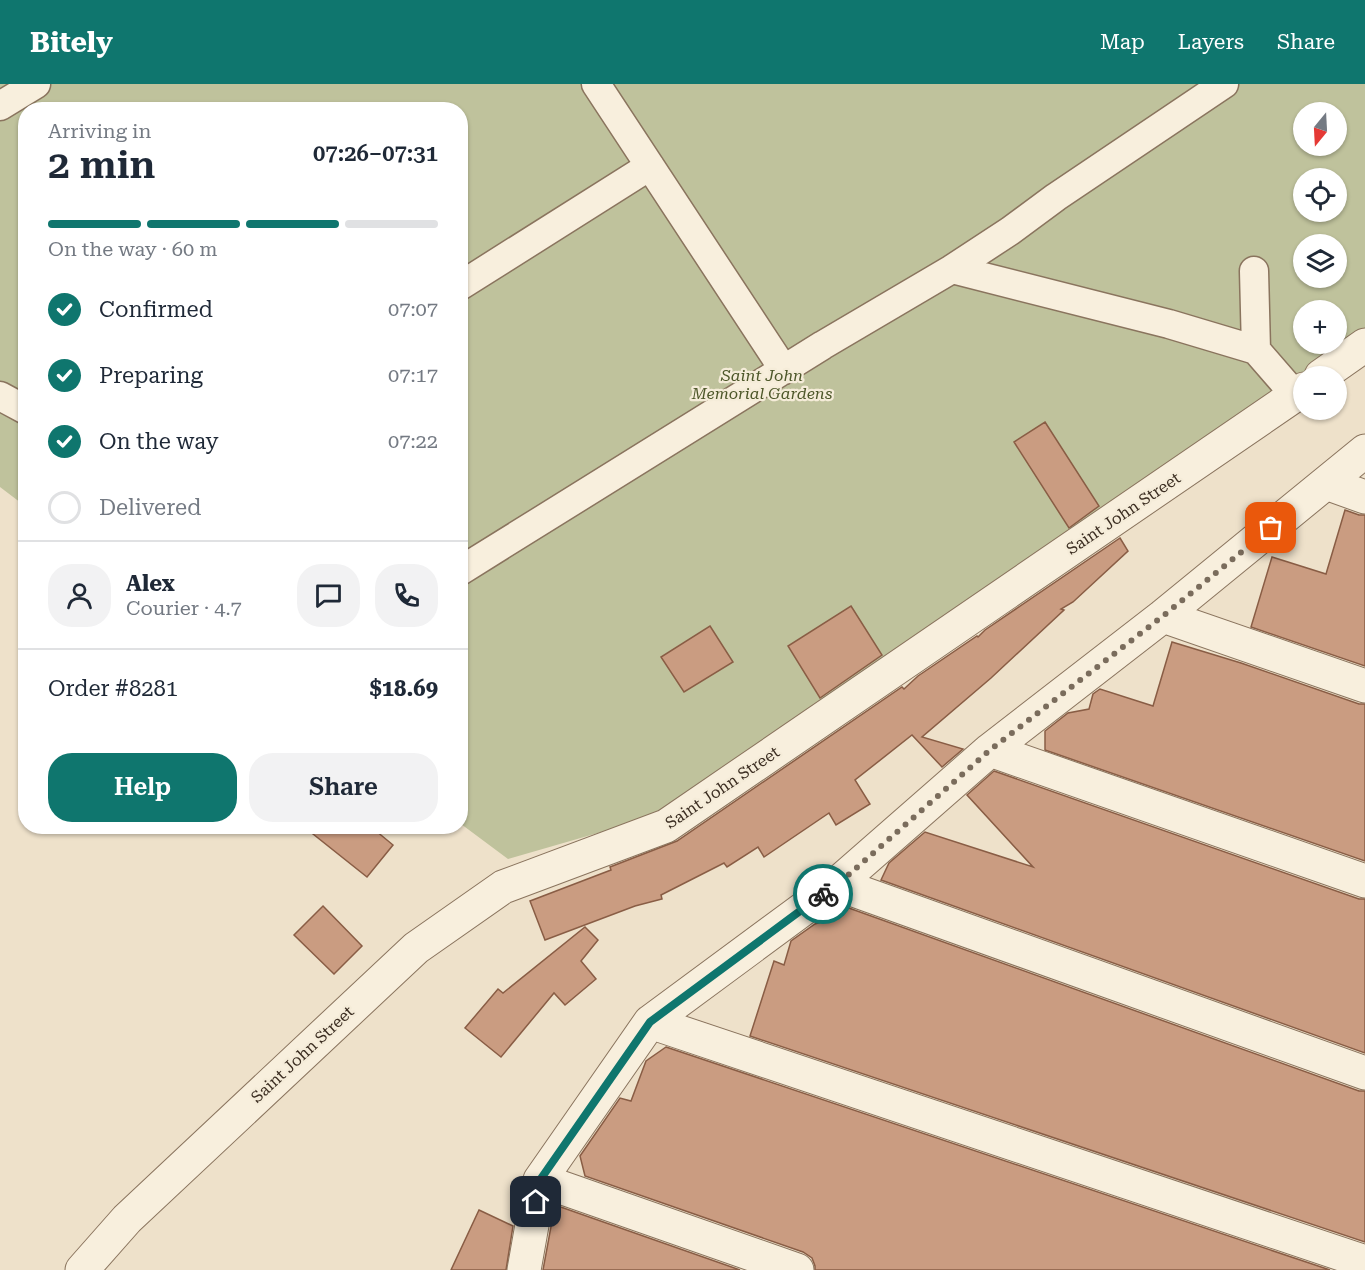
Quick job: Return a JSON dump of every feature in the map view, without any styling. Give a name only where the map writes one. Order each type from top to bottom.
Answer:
[{"type":"street","points":[[1335,366],[1365,345]]},
{"type":"street","name":"Saint John Street","points":[[82,1270],[127,1219],[416,948],[502,887],[666,826],[1293,396]]},
{"type":"street","points":[[524,1270],[540,1180],[650,1022],[837,885],[990,750],[1163,616],[1365,451]]},
{"type":"street","points":[[1326,483],[1365,497]]},
{"type":"street","points":[[1163,616],[1365,686]]},
{"type":"street","points":[[990,750],[1365,881]]},
{"type":"street","points":[[837,885],[1365,1073]]},
{"type":"street","points":[[650,1022],[1365,1262]]},
{"type":"street","points":[[540,1180],[797,1270]]},
{"type":"lane","points":[[0,106],[36,84]]},
{"type":"lane","points":[[596,84],[784,370]]},
{"type":"lane","points":[[468,566],[952,269],[1224,84]]},
{"type":"lane","points":[[468,281],[650,166]]},
{"type":"lane","points":[[952,269],[1169,324],[1256,350],[1293,386]]},
{"type":"lane","points":[[1254,271],[1256,350]]},
{"type":"lane","points":[[0,396],[18,406]]},
{"type":"green space","name":"Saint John Memorial Gardens","points":[[0,84],[1365,84],[1365,330],[1347,343],[1347,300],[1293,300],[1293,354],[1331,354],[1313,366],[1293,366],[1293,380],[674,811],[508,859],[468,829],[468,102],[18,102],[18,501],[0,487]]},
{"type":"building","points":[[1045,422],[1099,506],[1069,528],[1014,442]]},
{"type":"building","points":[[1345,510],[1365,515],[1365,666],[1251,627],[1272,557],[1326,574]]},
{"type":"building","points":[[1120,538],[1128,551],[1073,602],[1061,609],[1064,610],[991,678],[922,737],[963,749],[942,767],[912,735],[855,780],[870,804],[836,825],[829,813],[764,857],[758,847],[727,867],[724,863],[661,895],[662,899],[635,906],[545,940],[530,901],[611,870],[610,867],[677,841],[902,687],[904,689],[918,676]]},
{"type":"building","points":[[851,606],[882,655],[820,698],[788,646]]},
{"type":"building","points":[[710,626],[733,662],[684,692],[661,657]]},
{"type":"building","points":[[1172,642],[1359,704],[1365,704],[1365,861],[1045,750],[1045,731],[1068,713],[1089,709],[1093,694],[1100,689],[1153,706]]},
{"type":"building","points":[[994,771],[1359,899],[1365,899],[1365,1053],[881,880],[889,863],[925,832],[1033,867],[967,795]]},
{"type":"building","points":[[313,834],[380,834],[393,845],[367,877]]},
{"type":"building","points":[[323,906],[362,946],[334,974],[294,935]]},
{"type":"building","points":[[846,907],[1359,1091],[1365,1091],[1365,1242],[750,1036],[774,961],[784,965],[791,941],[815,924],[843,915]]},
{"type":"building","points":[[585,927],[598,940],[581,961],[596,979],[565,1005],[554,993],[501,1057],[465,1028],[498,989],[503,993]]},
{"type":"building","points":[[666,1047],[1330,1270],[815,1270],[812,1258],[803,1252],[585,1176],[580,1156],[620,1098],[631,1101],[646,1061]]},
{"type":"building","points":[[555,1205],[740,1270],[543,1270]]},
{"type":"building","points":[[479,1210],[513,1226],[506,1270],[451,1270]]},
{"type":"way so far","points":[[823,894],[837,885],[990,750],[1163,616],[1271,528]]},
{"type":"route","points":[[536,1202],[540,1180],[650,1022],[823,894]]}]
